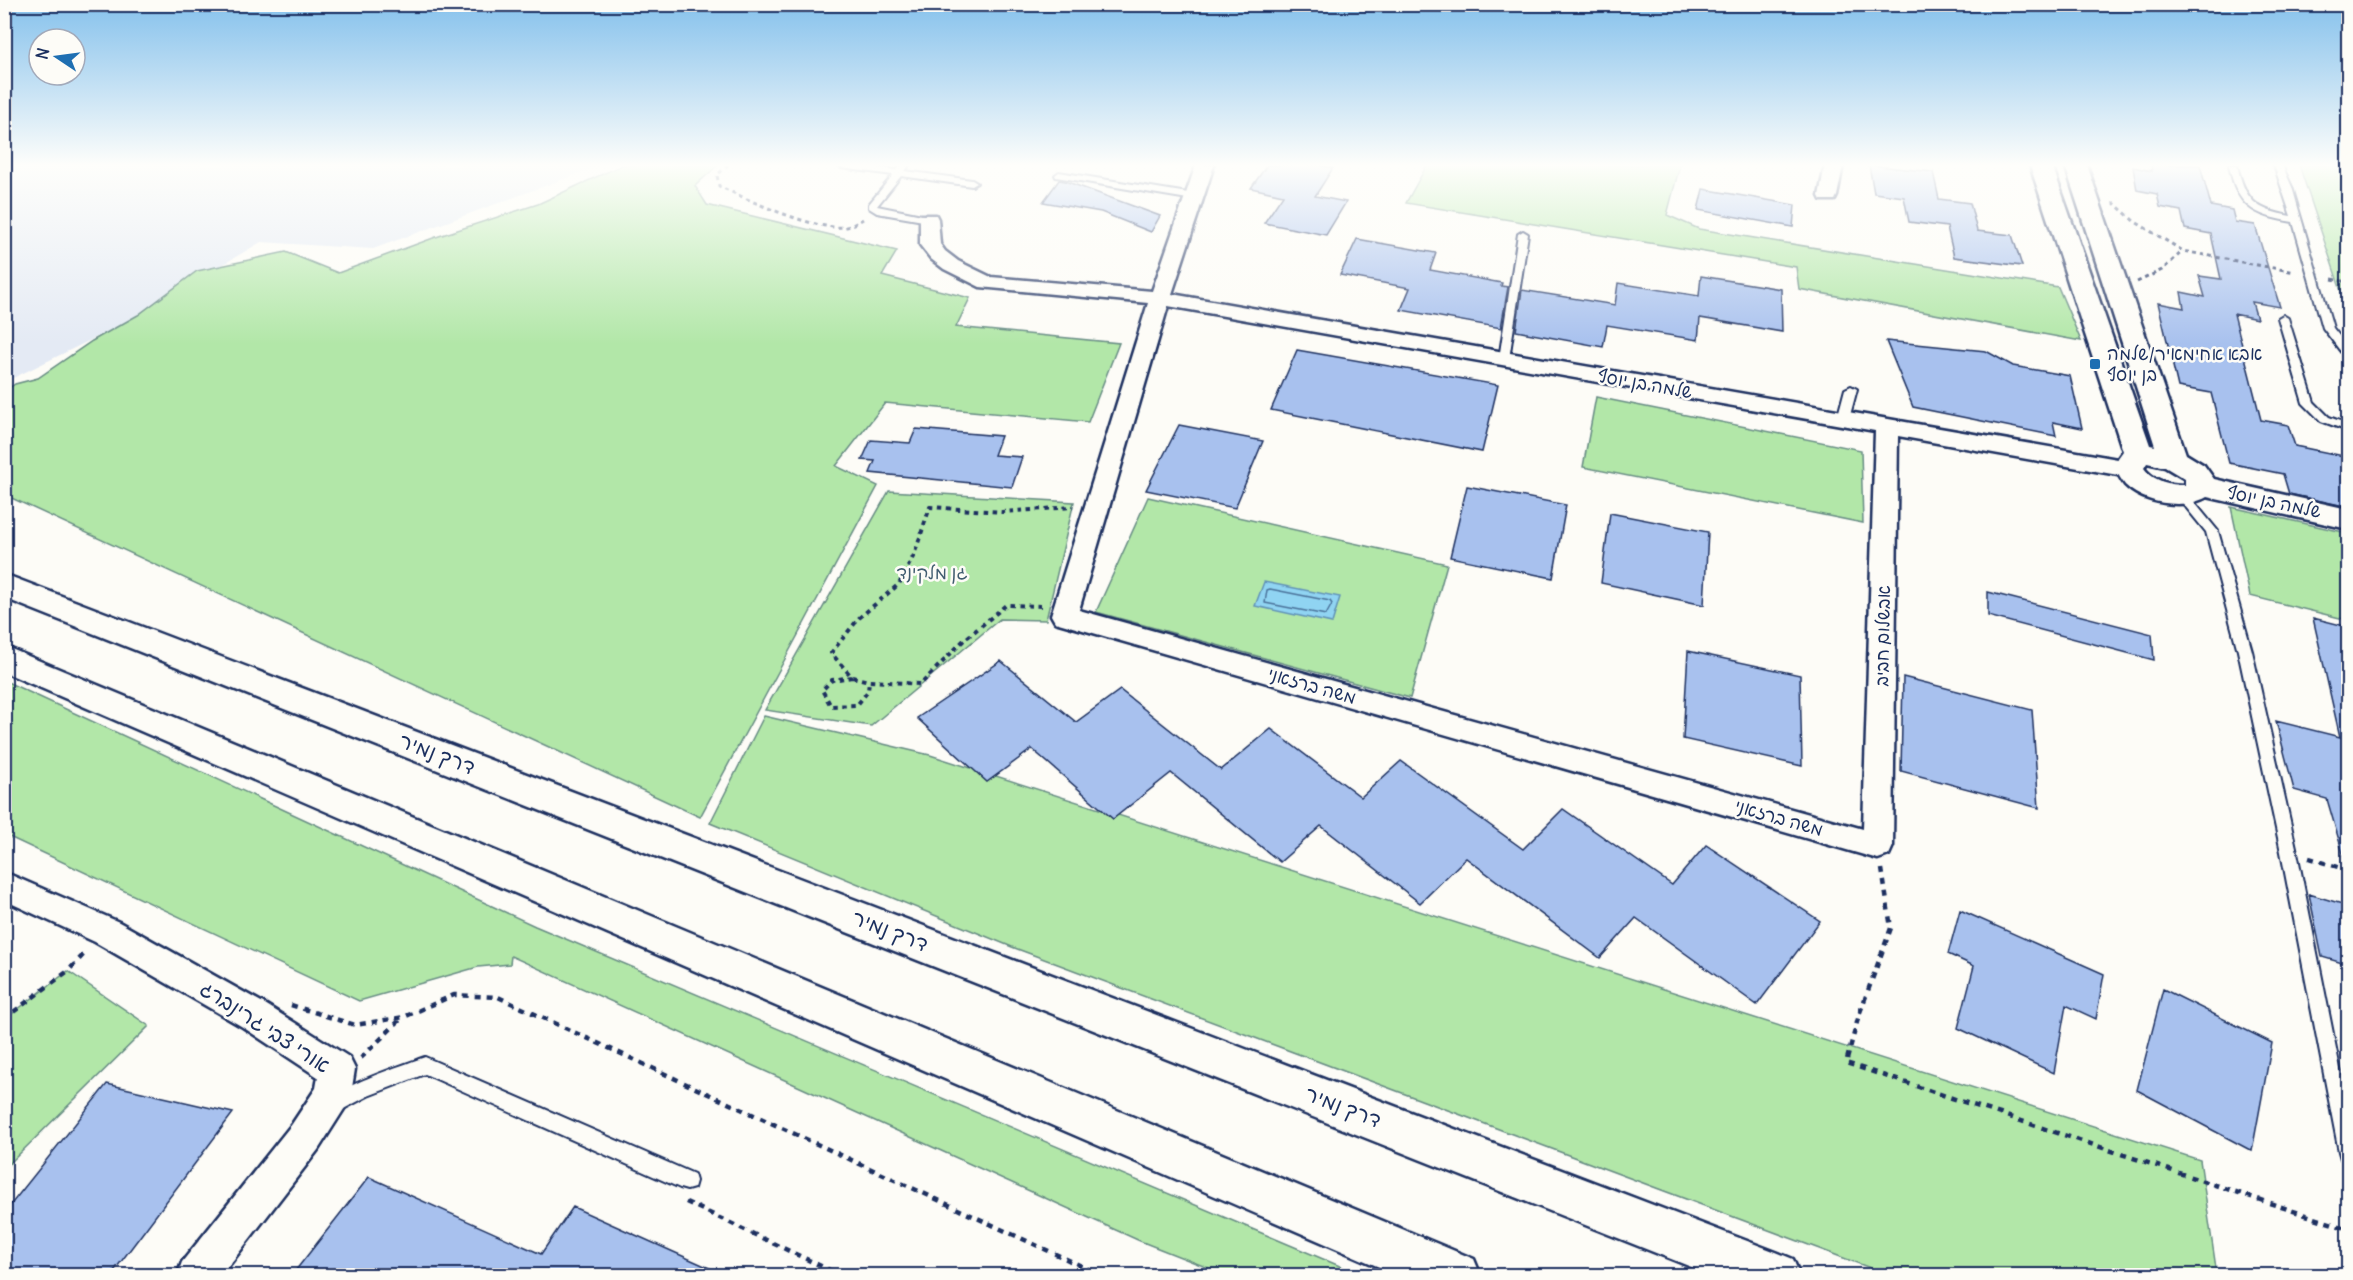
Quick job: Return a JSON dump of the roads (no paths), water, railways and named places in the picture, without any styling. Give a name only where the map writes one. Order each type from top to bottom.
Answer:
[{"type":"main road","points":[[2060,225],[2134,462],[2155,454],[2174,459],[2194,472],[2199,479],[2191,491]]},
{"type":"main road","points":[[2095,225],[2174,459]]},
{"type":"main road","name":"שלמה בן יוסף","points":[[2134,462],[2133,476],[2150,488],[2172,495],[2191,491],[2349,519]]},
{"type":"main road","name":"דרך נמיר","points":[[4,585],[1776,1275]]},
{"type":"main road","points":[[4,658],[1456,1275]]},
{"type":"street","name":"שלמה בן יוסף","points":[[929,225],[930,245],[938,255],[951,266],[987,283],[1160,298],[1887,427],[2134,462]]},
{"type":"street","points":[[1160,298],[1185,225]]},
{"type":"street","name":"משה ברזאני","points":[[1160,298],[1064,615],[1878,846]]},
{"type":"street","name":"אבשלום חביב","points":[[1878,846],[1887,427]]},
{"type":"street","name":"אורי צבי גרינברג","points":[[4,885],[107,932],[253,1015],[337,1069],[327,1103]]},
{"type":"street","points":[[196,1275],[305,1137],[327,1103]]},
{"type":"lane","points":[[2297,225],[2328,328],[2349,354]]},
{"type":"lane","points":[[1504,359],[1523,234]]},
{"type":"lane","points":[[2283,318],[2309,403],[2325,419],[2349,428]]},
{"type":"lane","points":[[1843,419],[1851,389]]},
{"type":"lane","points":[[2191,491],[2212,531],[2245,651],[2289,852],[2349,1152]]},
{"type":"lane","points":[[327,1103],[425,1065],[687,1181]]},
{"type":"water","points":[[1264,582],[1340,597],[1332,623],[1255,606]]},
{"type":"place","name":"אבא אחימאיר/שלמה בן יוסף","points":[[2095,364]]},
{"type":"park label","name":"גן מלקינד","points":[[932,573]]}]
